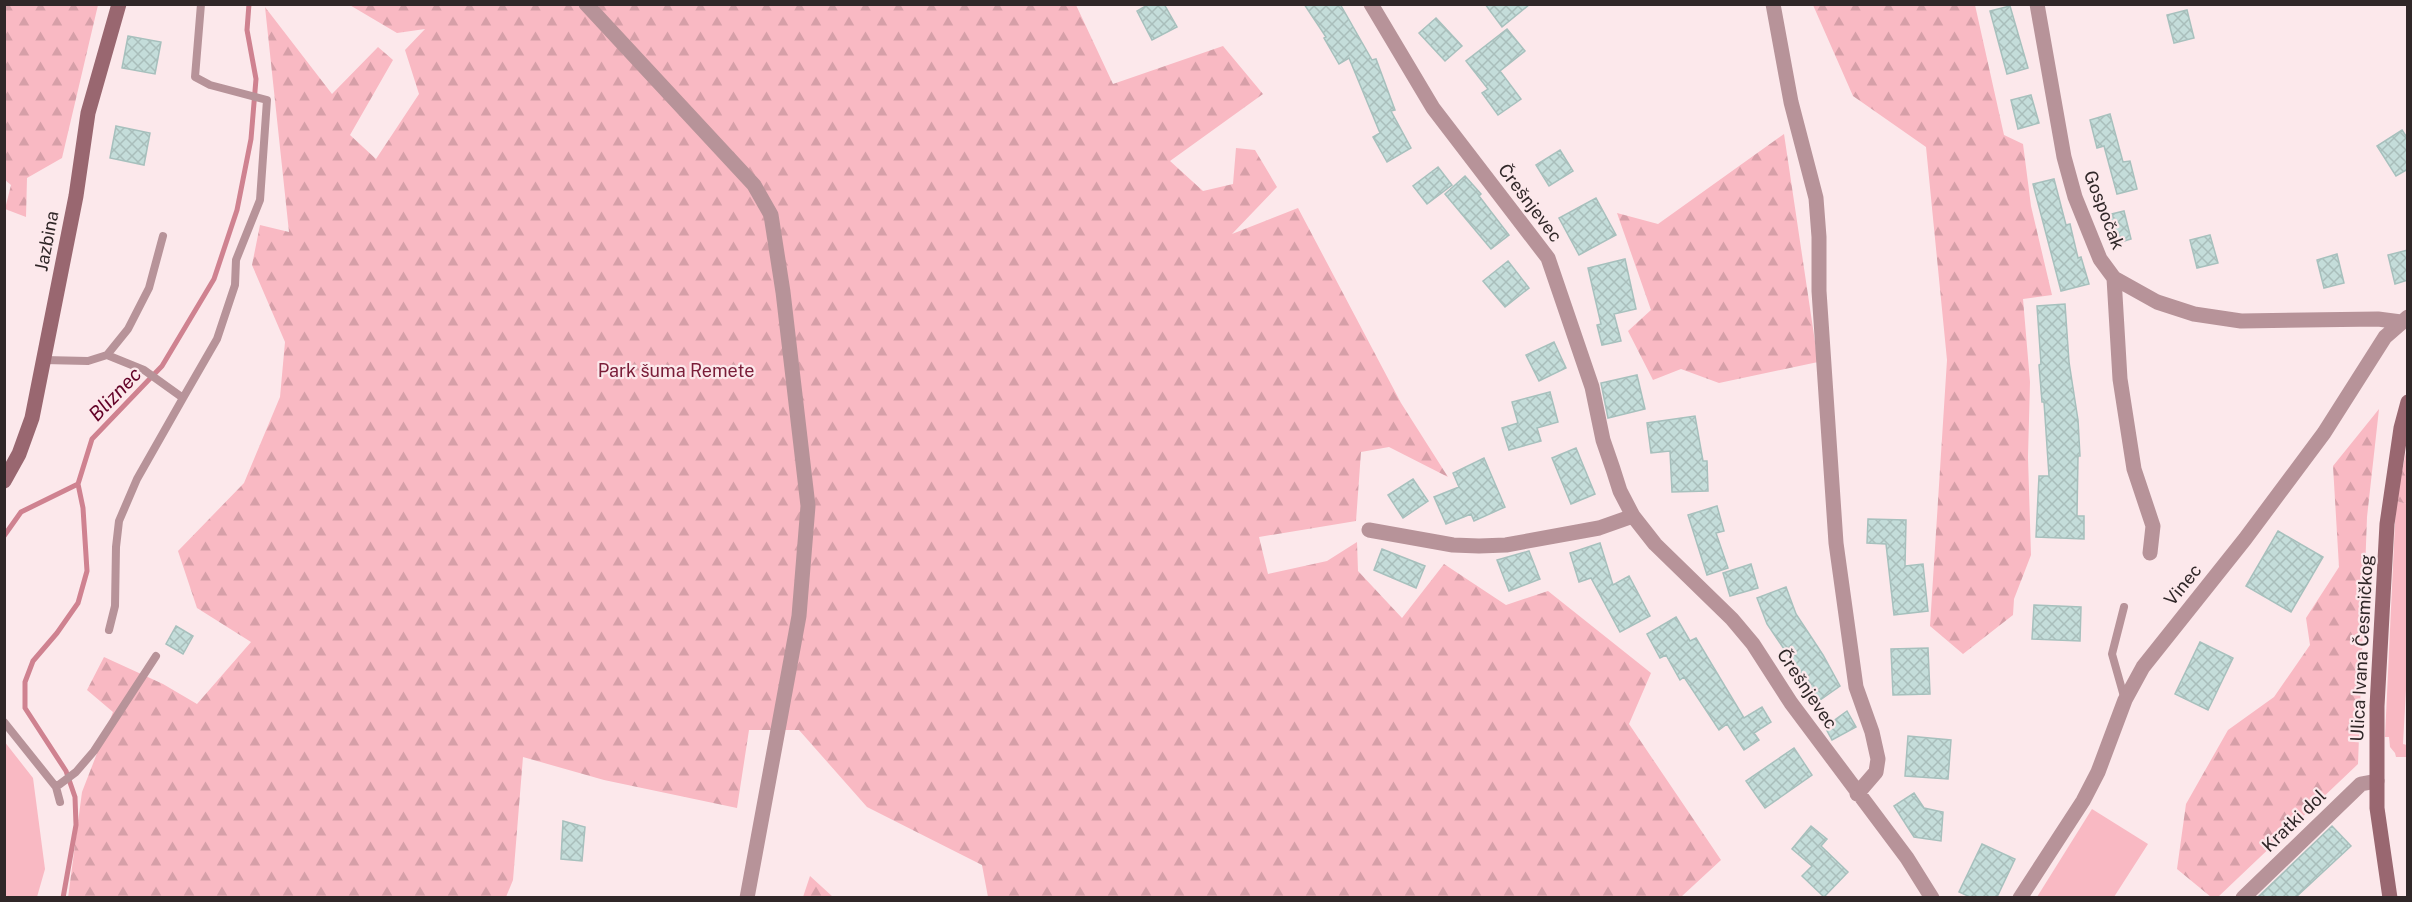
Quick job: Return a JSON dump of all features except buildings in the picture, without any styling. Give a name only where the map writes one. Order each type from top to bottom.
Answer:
[{"type":"main road","name":"Jazbina","points":[[4,481],[19,454],[32,418],[76,196],[88,113],[119,4]]},
{"type":"main road","name":"Ulica Ivana Česmičkog","points":[[2390,897],[2379,831],[2377,706],[2387,524],[2401,428],[2408,402]]},
{"type":"street","points":[[586,4],[754,185],[771,215],[808,506],[799,616],[747,897]]},
{"type":"street","name":"Črešnjevec","points":[[1371,4],[1433,108],[1548,258],[1592,387],[1603,440],[1620,491],[1633,516],[1655,544],[1732,619],[1753,644],[1791,703],[1907,858],[1932,897]]},
{"type":"street","points":[[1773,4],[1791,102],[1816,198],[1819,291],[1836,543],[1856,687],[1872,732],[1878,759],[1875,772],[1857,794]]},
{"type":"street","name":"Gospočak","points":[[2037,4],[2064,157],[2075,197],[2100,259],[2114,278],[2157,302],[2193,314],[2241,321],[2404,319]]},
{"type":"street","points":[[2114,278],[2120,379],[2134,469],[2153,526],[2150,553]]},
{"type":"street","name":"Vinec","points":[[2020,897],[2083,801],[2098,772],[2125,700],[2143,667],[2245,539],[2324,433],[2385,337],[2404,319]]},
{"type":"street","points":[[1369,530],[1453,545],[1506,545],[1599,528],[1633,516]]},
{"type":"street","name":"Kratki dol","points":[[2243,897],[2361,784],[2377,781]]},
{"type":"lane","points":[[109,630],[114,606],[119,521],[137,479],[217,339],[235,285],[236,260],[260,200],[267,100],[210,85],[195,77],[201,4]]},
{"type":"lane","points":[[44,360],[88,361],[107,355],[128,329],[148,288],[163,236]]},
{"type":"lane","points":[[107,355],[144,370],[183,398]]},
{"type":"lane","points":[[2124,607],[2112,654],[2125,700]]},
{"type":"lane","points":[[59,784],[76,772],[126,704],[156,656]]},
{"type":"lane","points":[[4,722],[59,784],[60,802]]},
{"type":"green space","name":"Park šuma Remete","points":[[348,4],[1076,5],[1113,84],[1223,46],[1263,94],[1170,161],[1203,191],[1233,184],[1236,148],[1255,150],[1277,187],[1232,234],[1298,208],[1401,403],[1448,477],[1389,447],[1361,452],[1356,521],[1259,537],[1268,574],[1327,561],[1357,542],[1358,571],[1402,618],[1444,564],[1506,605],[1548,591],[1651,673],[1629,724],[1721,860],[1681,897],[988,897],[982,865],[867,807],[799,730],[749,730],[737,808],[604,780],[523,757],[513,880],[506,897],[68,898],[82,792],[113,712],[87,690],[104,657],[163,684],[197,704],[251,642],[197,608],[178,551],[244,483],[280,397],[285,342],[252,265],[260,225],[289,232],[265,7],[332,94],[378,47],[393,60],[350,135],[376,159],[419,94],[405,50],[425,29],[397,33]]},
{"type":"green space","points":[[4,5],[98,5],[62,158],[27,178],[26,217],[5,209],[11,185],[4,179]]},
{"type":"green space","points":[[1813,5],[1975,5],[2004,135],[2023,144],[2031,206],[2052,295],[2023,299],[2030,382],[2028,457],[2031,555],[2014,599],[2013,615],[1963,654],[1930,626],[1947,360],[1926,147],[1853,96]]},
{"type":"green space","points":[[1784,134],[1818,362],[1719,383],[1681,369],[1653,380],[1628,331],[1651,310],[1617,213],[1658,224]]},
{"type":"green space","points":[[2379,409],[2367,517],[2358,764],[2218,897],[2211,897],[2177,869],[2186,804],[2228,730],[2274,697],[2310,645],[2306,618],[2339,567],[2333,466]]},
{"type":"green space","points":[[2407,447],[2407,504],[2396,501]]},
{"type":"green space","points":[[2396,501],[2408,504],[2408,653],[2403,744],[2407,745],[2407,757],[2396,757],[2390,747],[2389,737],[2385,737]]},
{"type":"green space","points":[[4,741],[33,778],[45,869],[37,897],[5,897]]},
{"type":"green space","points":[[2092,809],[2148,844],[2114,897],[2037,897]]},
{"type":"green space","points":[[810,876],[833,897],[803,897]]},
{"type":"waterway","name":"Bliznec","points":[[63,898],[76,825],[75,797],[66,771],[25,708],[25,682],[33,661],[78,603],[87,571],[83,508],[78,484],[92,439],[162,366],[214,279],[237,210],[251,139],[256,79],[247,30],[249,4]]},
{"type":"waterway","points":[[4,536],[21,512],[78,484]]}]
